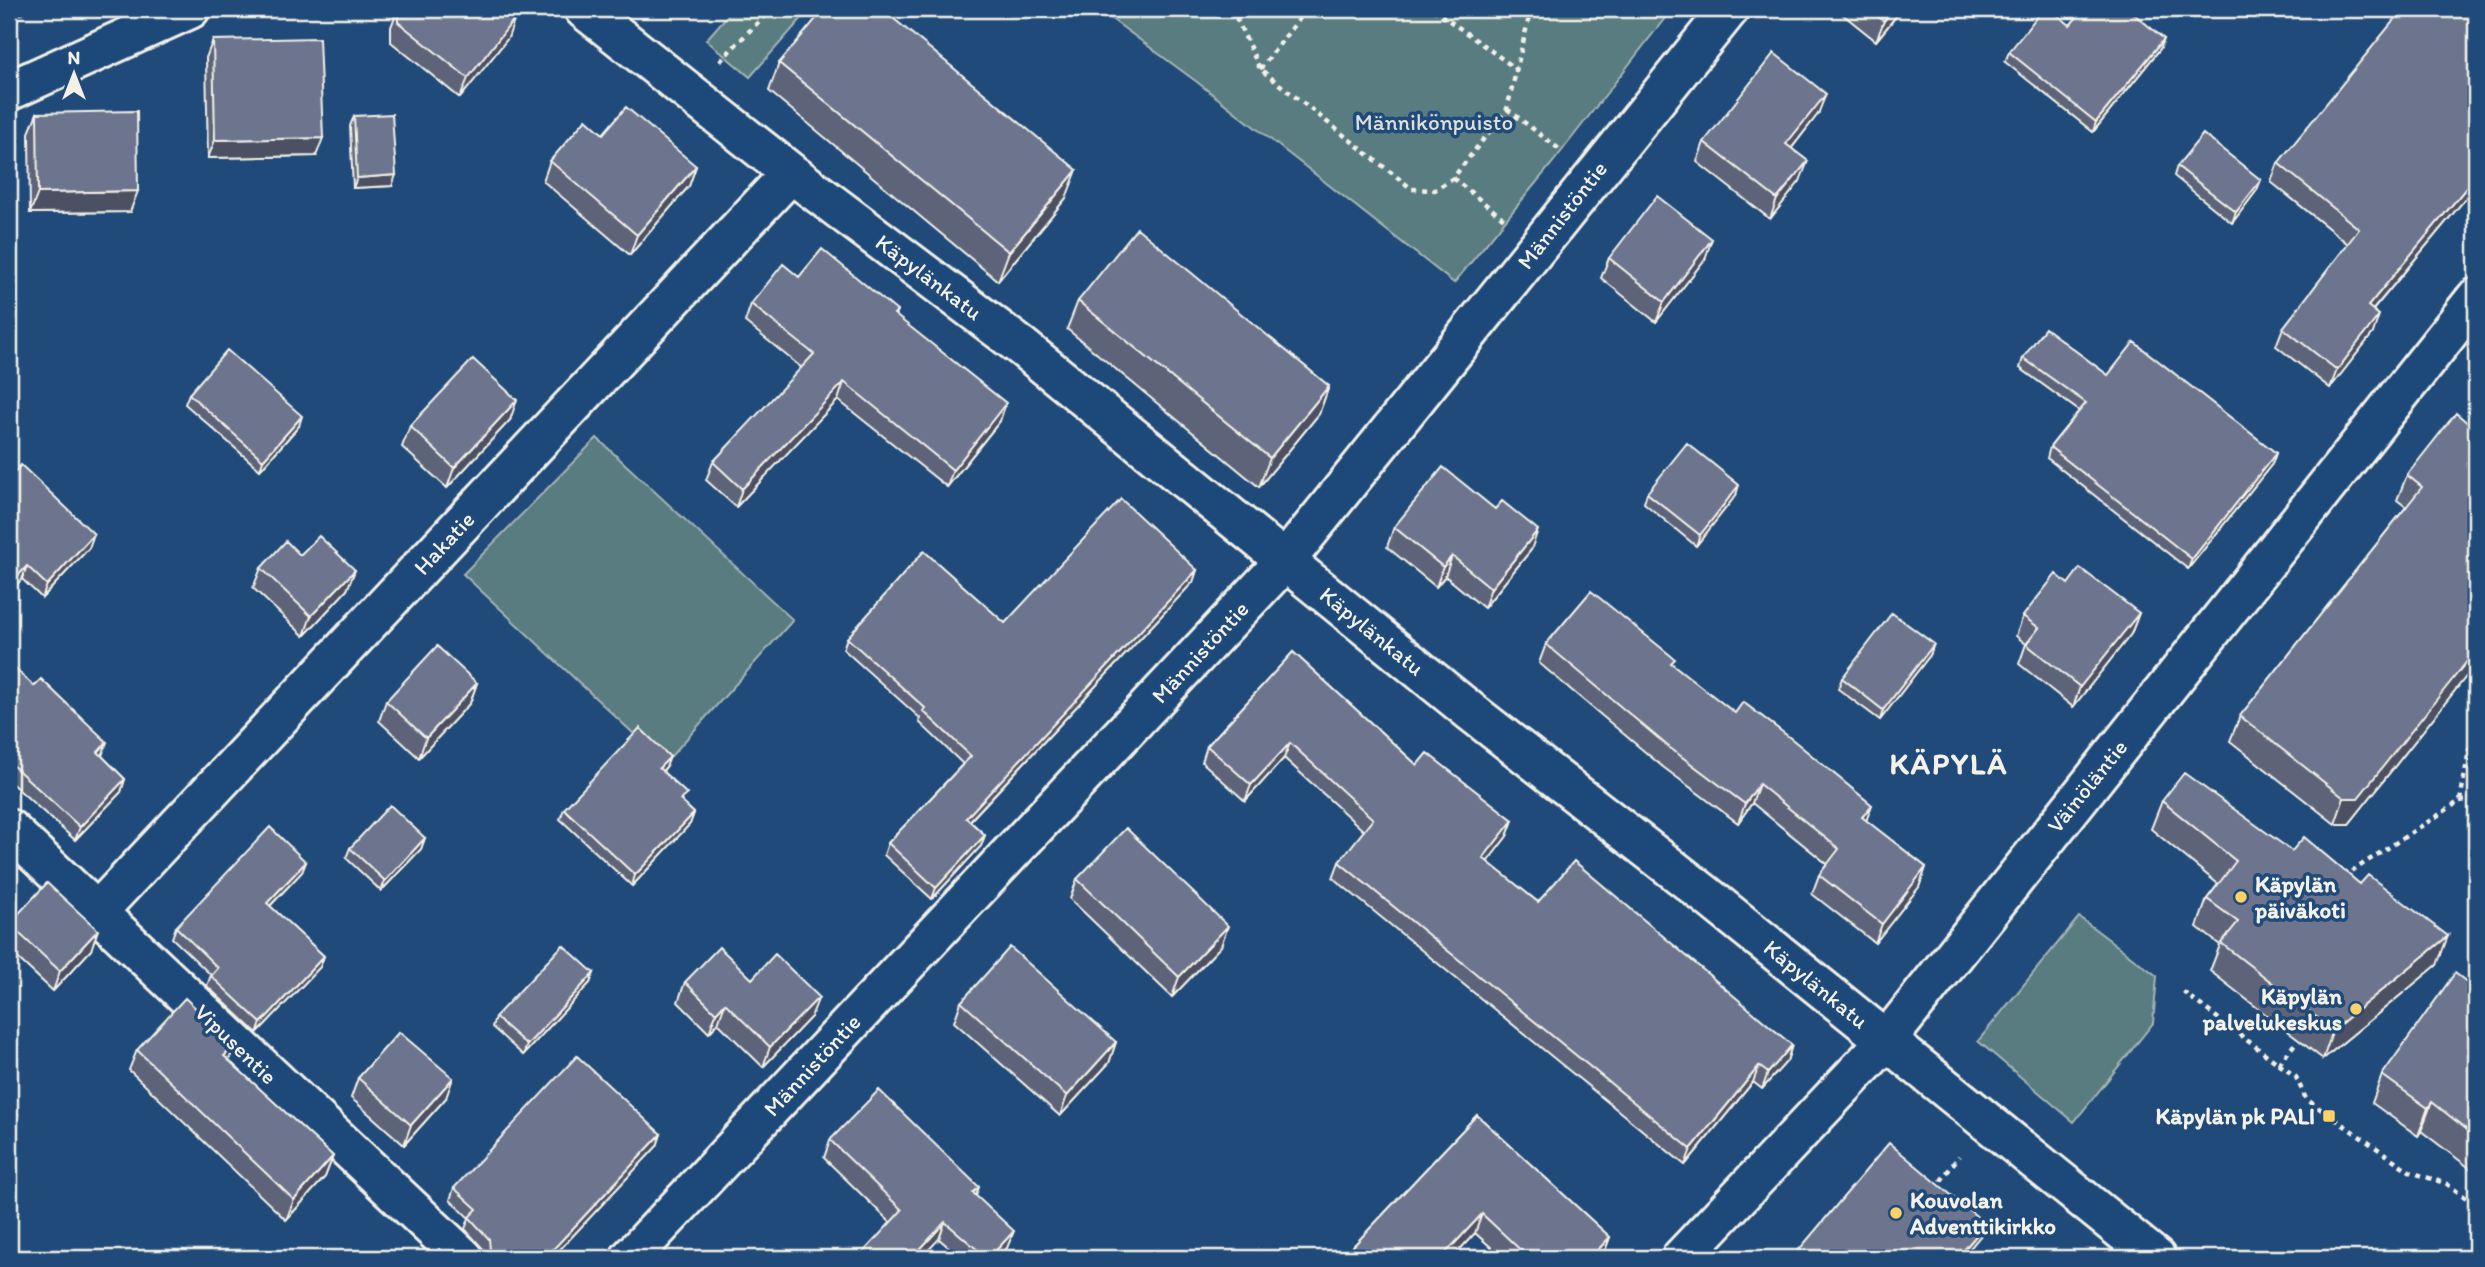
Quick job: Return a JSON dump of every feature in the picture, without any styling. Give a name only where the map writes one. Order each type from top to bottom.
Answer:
[{"type":"street","points":[[9,91],[190,9]]},
{"type":"street","name":"Käpylänkatu","points":[[584,9],[790,173],[1021,347],[1470,711],[1706,895],[2156,1258]]},
{"type":"street","name":"Männistöntie","points":[[630,1258],[1286,560],[1729,9]]},
{"type":"street","name":"Hakatie","points":[[97,912],[790,173]]},
{"type":"street","name":"Väinöläntie","points":[[1681,1258],[1886,1041],[2476,298]]},
{"type":"street","name":"Vipusentie","points":[[9,829],[464,1258]]},
{"type":"path","points":[[690,91],[771,9]]},
{"type":"path","points":[[1232,9],[1260,69],[1412,189],[1434,190],[1453,178],[1507,109],[1531,9]]},
{"type":"path","points":[[1260,69],[1307,9]]},
{"type":"path","points":[[1433,9],[1515,68]]},
{"type":"path","points":[[1507,109],[1593,176]]},
{"type":"path","points":[[1453,178],[1538,246]]},
{"type":"path","points":[[2460,801],[2476,711]]},
{"type":"path","points":[[2342,877],[2460,801],[2476,799]]},
{"type":"path","points":[[2183,992],[2296,1077],[2306,1099],[2412,1172],[2447,1184],[2476,1205]]},
{"type":"path","points":[[2278,1064],[2297,1041]]},
{"type":"path","points":[[1933,1192],[1959,1155]]},
{"type":"green space","points":[[733,9],[810,9],[750,77],[706,40]]},
{"type":"green space","name":"Männikönpuisto","points":[[1098,9],[1672,9],[1554,161],[1454,283],[1197,82]]},
{"type":"green space","points":[[597,438],[793,620],[665,763],[463,574]]},
{"type":"green space","points":[[2079,917],[2157,976],[2153,1023],[2074,1122],[1978,1041]]},
{"type":"building","points":[[398,9],[504,9],[515,18],[468,78],[398,22]]},
{"type":"building","points":[[824,9],[882,9],[1077,170],[1009,252],[779,63]]},
{"type":"building","points":[[1868,9],[1893,9],[1884,21]]},
{"type":"building","points":[[2043,9],[2050,9],[2070,25],[2084,9],[2128,9],[2164,39],[2096,122],[2009,52]]},
{"type":"building","points":[[2403,9],[2476,9],[2476,176],[2368,306],[2379,315],[2337,370],[2283,328],[2359,229],[2278,163]]},
{"type":"building","points":[[319,38],[323,138],[215,140],[213,40]]},
{"type":"building","points":[[1774,53],[1826,94],[1786,144],[1808,161],[1777,199],[1704,142]]},
{"type":"building","points":[[626,107],[696,166],[637,235],[550,161],[586,119],[603,134]]},
{"type":"building","points":[[137,111],[138,191],[38,193],[37,113]]},
{"type":"building","points":[[392,114],[396,175],[357,178],[354,116]]},
{"type":"building","points":[[2203,134],[2261,180],[2236,212],[2177,166]]},
{"type":"building","points":[[1657,196],[1712,239],[1664,302],[1609,258]]},
{"type":"building","points":[[1137,228],[1329,386],[1270,458],[1078,301]]},
{"type":"building","points":[[822,249],[897,311],[894,314],[1006,403],[953,470],[844,382],[742,489],[713,462],[814,354],[751,304],[783,264],[799,277]]},
{"type":"building","points":[[2045,328],[2108,375],[2134,342],[2276,453],[2192,559],[2050,447],[2086,403],[2023,358]]},
{"type":"building","points":[[227,350],[302,416],[263,460],[189,394]]},
{"type":"building","points":[[473,359],[517,400],[454,468],[410,426]]},
{"type":"building","points":[[2456,413],[2476,430],[2476,650],[2358,798],[2344,798],[2240,716],[2422,487],[2407,475]]},
{"type":"building","points":[[1687,443],[1739,485],[1700,535],[1647,493]]},
{"type":"building","points":[[21,465],[94,534],[47,585],[27,566],[9,585],[9,478]]},
{"type":"building","points":[[1443,467],[1495,509],[1502,501],[1538,530],[1491,588],[1452,556],[1443,567],[1394,527]]},
{"type":"building","points":[[1121,499],[1197,570],[966,818],[985,835],[936,888],[888,843],[971,756],[923,711],[925,708],[847,638],[924,551],[1005,623]]},
{"type":"building","points":[[319,536],[355,570],[311,616],[261,568],[286,541],[300,555]]},
{"type":"building","points":[[2080,568],[2139,613],[2080,687],[2026,644],[2039,628],[2023,616],[2056,574],[2068,584]]},
{"type":"building","points":[[1591,591],[1675,659],[1671,663],[1735,713],[1743,702],[1872,805],[1862,817],[1926,867],[1882,924],[1819,875],[1839,849],[1759,784],[1745,804],[1670,748],[1546,644]]},
{"type":"building","points":[[1892,613],[1934,644],[1883,710],[1842,678]]},
{"type":"building","points":[[437,646],[477,683],[426,738],[386,701]]},
{"type":"building","points":[[1293,652],[1417,765],[1427,753],[1513,820],[1483,858],[1538,902],[1574,861],[1792,1045],[1768,1073],[1759,1066],[1691,1149],[1339,862],[1373,819],[1290,743],[1251,785],[1207,746]]},
{"type":"building","points":[[9,663],[34,686],[41,679],[107,742],[98,752],[125,779],[80,827],[9,762]]},
{"type":"building","points":[[640,728],[670,757],[659,768],[687,794],[680,800],[694,813],[635,875],[564,809]]},
{"type":"building","points":[[2184,773],[2292,851],[2304,837],[2360,884],[2368,875],[2448,936],[2333,1030],[2221,943],[2238,922],[2207,899],[2236,861],[2162,801]]},
{"type":"building","points":[[390,805],[425,838],[385,881],[350,848]]},
{"type":"building","points":[[270,827],[306,862],[267,903],[324,956],[261,1023],[211,976],[218,968],[176,927]]},
{"type":"building","points":[[1126,828],[1228,926],[1179,977],[1077,879]]},
{"type":"building","points":[[47,883],[98,930],[60,971],[9,924]]},
{"type":"building","points":[[563,945],[594,973],[527,1045],[495,1017]]},
{"type":"building","points":[[719,947],[752,979],[775,954],[819,997],[770,1047],[725,1003],[716,1013],[685,982]]},
{"type":"building","points":[[1010,947],[1116,1042],[1067,1096],[961,1002]]},
{"type":"building","points":[[2455,973],[2476,989],[2476,1137],[2432,1102],[2428,1108],[2382,1075]]},
{"type":"building","points":[[185,998],[235,1045],[224,1056],[333,1156],[294,1200],[137,1050]]},
{"type":"building","points":[[399,1032],[453,1078],[411,1125],[358,1078]]},
{"type":"building","points":[[577,1056],[661,1134],[545,1258],[486,1258],[490,1250],[489,1239],[469,1217],[477,1209],[454,1188]]},
{"type":"building","points":[[879,1090],[979,1187],[973,1193],[1014,1231],[989,1258],[945,1222],[912,1258],[858,1258],[902,1210],[830,1140]]},
{"type":"building","points":[[9,1105],[18,1114],[9,1123]]},
{"type":"building","points":[[1477,1115],[1610,1237],[1590,1258],[1529,1258],[1482,1214],[1441,1258],[1342,1258]]},
{"type":"building","name":"Kouvolan Adventtikirkko","points":[[1889,1143],[1986,1224],[1957,1258],[1792,1258]]},
{"type":"building","points":[[439,1249],[451,1258],[430,1258]]},
{"type":"place","name":"Käpylän päiväkoti","points":[[2241,897]]},
{"type":"place","name":"Käpylän palvelukeskus","points":[[2356,1009]]},
{"type":"place","name":"Käpylän pk PALI","points":[[2329,1116]]},
{"type":"place","name":"Kouvolan Adventtikirkko","points":[[1896,1213]]},
{"type":"district","name":"KÄPYLÄ","points":[[1949,763]]}]
